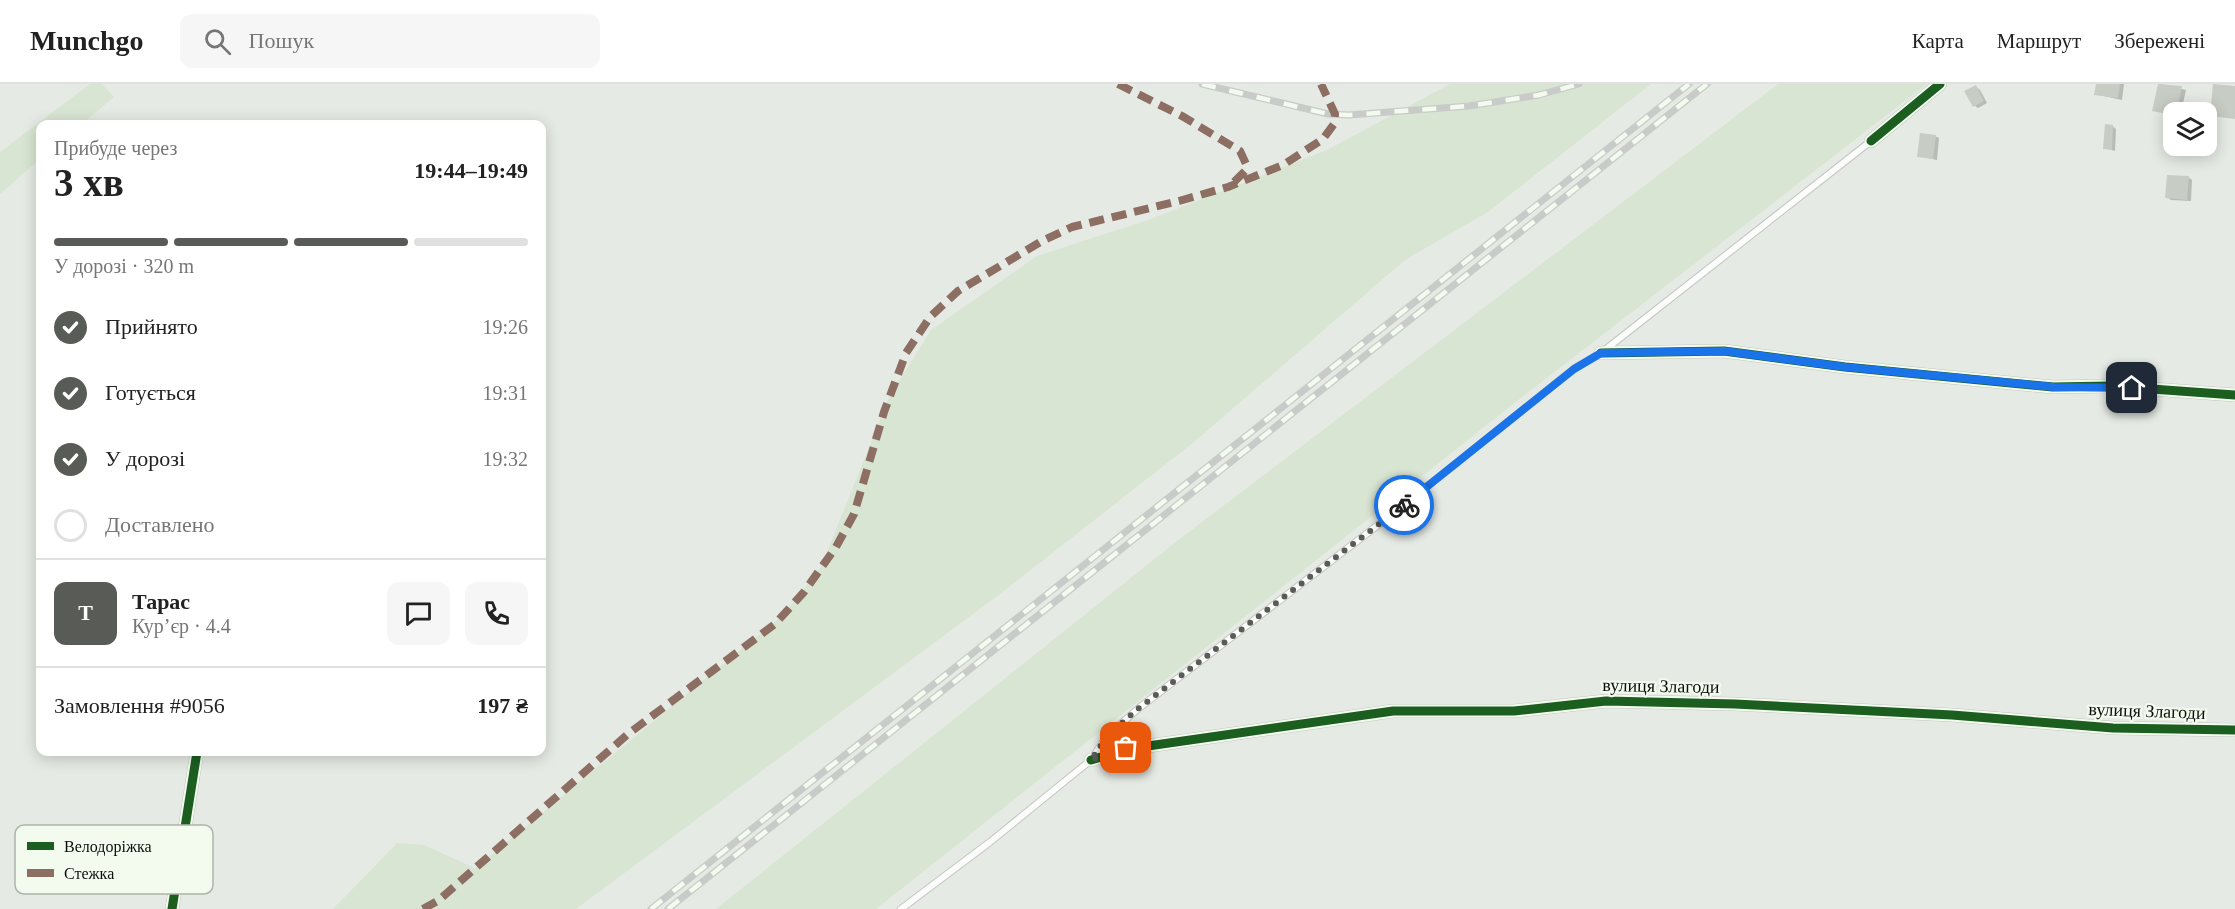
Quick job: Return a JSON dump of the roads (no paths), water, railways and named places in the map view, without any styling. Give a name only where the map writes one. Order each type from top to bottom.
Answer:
[{"type":"street","points":[[1871,141],[1940,84]]},
{"type":"street","points":[[1601,353],[1724,351],[1845,367],[2054,387],[2110,386],[2235,395]]},
{"type":"street","name":"вулиця Злагоди","points":[[1091,760],[1126,748],[1393,711],[1514,711],[1606,701],[1735,704],[1952,715],[2113,728],[2235,730]]},
{"type":"street","points":[[185,825],[196,756]]},
{"type":"street","points":[[171,909],[173,894]]},
{"type":"lane","points":[[901,909],[990,842],[1091,760],[1108,735],[1139,708],[1395,512],[1574,369],[1601,353],[1871,141]]},
{"type":"railway","points":[[1202,84],[1328,114],[1349,115],[1469,106],[1539,95],[1579,84]]},
{"type":"railway","points":[[651,909],[1689,84]]},
{"type":"railway","points":[[668,909],[1707,84]]}]
